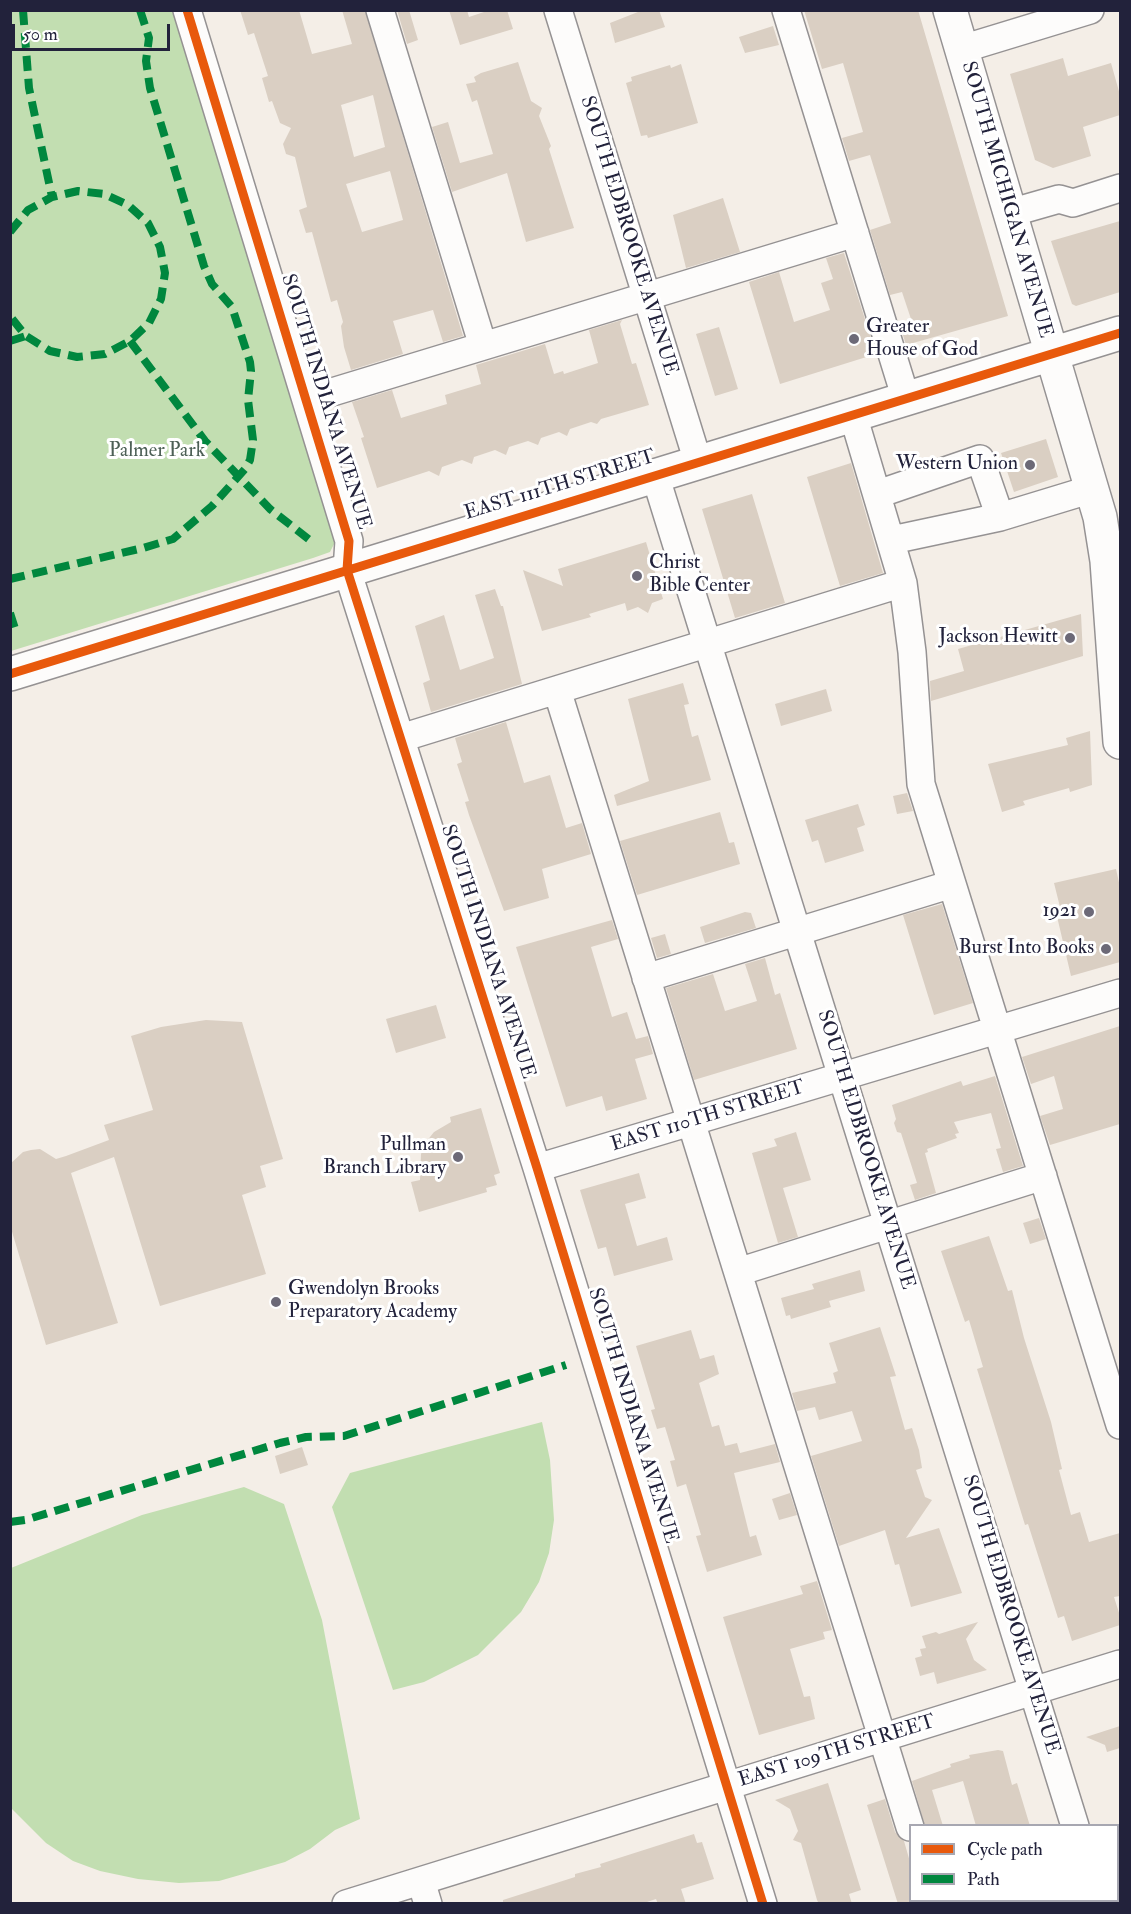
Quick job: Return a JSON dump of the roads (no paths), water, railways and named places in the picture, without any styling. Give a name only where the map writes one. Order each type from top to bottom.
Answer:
[{"type":"main road","name":"SOUTH MICHIGAN AVENUE","points":[[950,10],[1100,517],[1107,561],[1120,742]]},
{"type":"main road","name":"EAST 111TH STREET","points":[[10,674],[1120,333]]},
{"type":"street","name":"SOUTH INDIANA AVENUE","points":[[187,10],[349,541],[347,570],[537,1168],[763,1904]]},
{"type":"street","points":[[380,10],[483,346]]},
{"type":"street","name":"SOUTH EDBROOKE AVENUE","points":[[558,10],[698,462]]},
{"type":"street","points":[[786,10],[906,399]]},
{"type":"street","points":[[962,49],[1090,10]]},
{"type":"street","points":[[1013,222],[1065,214],[1073,203],[1120,188]]},
{"type":"street","points":[[306,400],[855,233]]},
{"type":"street","points":[[854,415],[903,583],[912,652],[921,784],[1120,1425]]},
{"type":"street","points":[[878,494],[980,459],[1000,517]]},
{"type":"street","name":"SOUTH EDBROOKE AVENUE","points":[[655,476],[1074,1824]]},
{"type":"street","points":[[892,540],[1000,517],[1092,489]]},
{"type":"street","points":[[400,738],[903,583]]},
{"type":"street","points":[[557,690],[909,1824]]},
{"type":"street","points":[[646,978],[952,884]]},
{"type":"street","name":"EAST 110TH STREET","points":[[537,1168],[1120,993]]},
{"type":"street","points":[[738,1272],[1043,1176]]},
{"type":"street","name":"EAST 109TH STREET","points":[[346,1904],[424,1892],[727,1786],[1120,1665]]},
{"type":"place","name":"Greater House of God","points":[[854,339]]},
{"type":"place","name":"Western Union","points":[[1030,465]]},
{"type":"place","name":"Christ Bible Center","points":[[637,576]]},
{"type":"place","name":"Jackson Hewitt","points":[[1070,638]]},
{"type":"place","name":"1921","points":[[1089,912]]},
{"type":"place","name":"Burst Into Books","points":[[1106,949]]},
{"type":"place","name":"Pullman Branch Library","points":[[458,1157]]},
{"type":"place","name":"Gwendolyn Brooks Preparatory Academy","points":[[276,1302]]},
{"type":"park label","name":"Palmer Park","points":[[157,452]]}]
